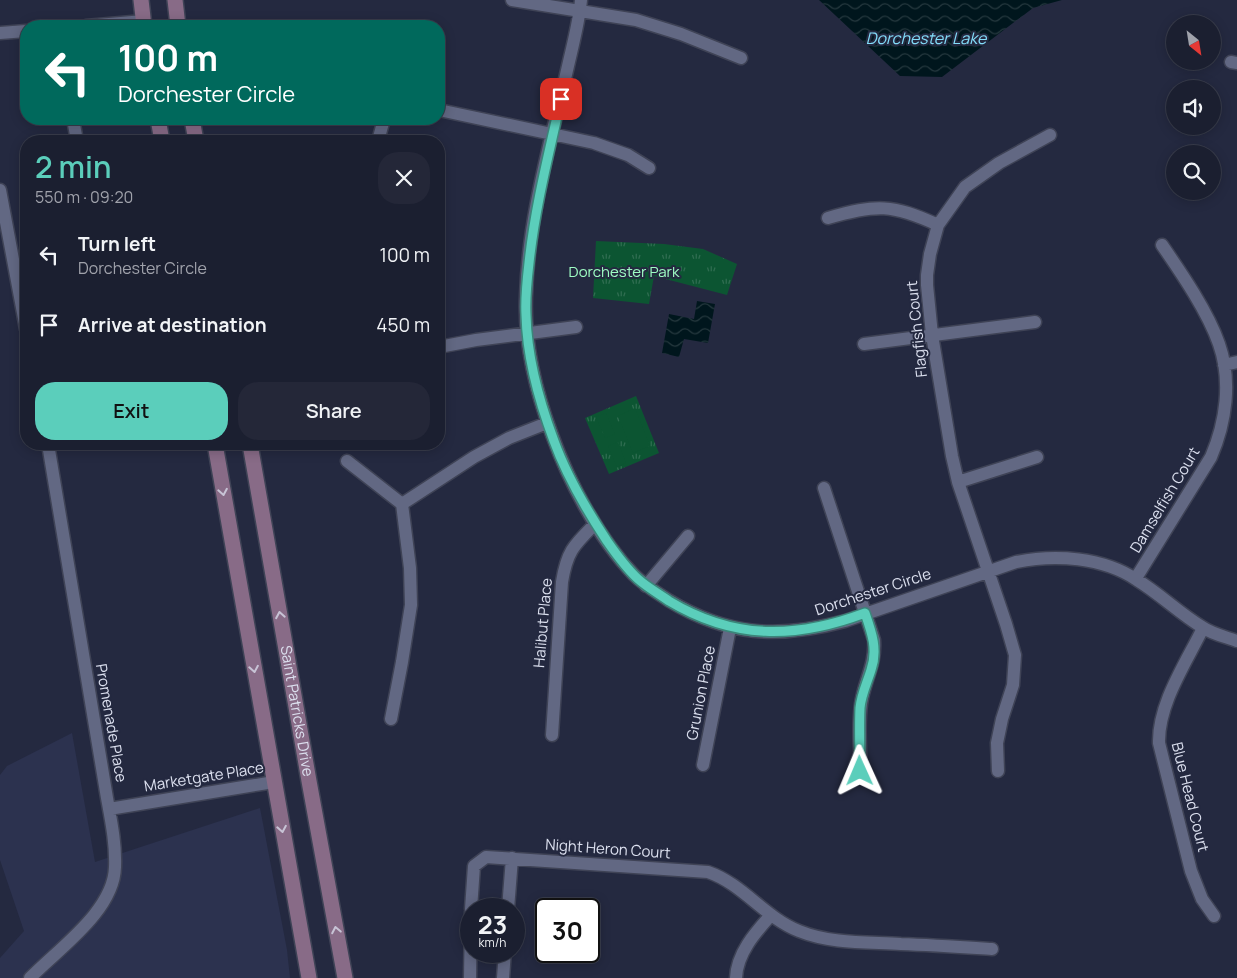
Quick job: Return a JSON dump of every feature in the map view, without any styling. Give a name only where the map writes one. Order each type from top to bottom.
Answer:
[{"type":"main road","points":[[141,0],[144,20]]},
{"type":"main road","points":[[176,0],[178,20]]},
{"type":"main road","points":[[216,450],[309,978]]},
{"type":"main road","name":"Saint Patricks Drive","points":[[251,450],[345,978]]},
{"type":"street","points":[[512,0],[581,5],[651,24],[741,58]]},
{"type":"street","name":"Dorchester Circle","points":[[581,5],[531,238],[526,295],[527,333],[534,373],[547,423],[568,474],[595,524],[633,574],[646,586],[690,612],[715,623],[730,628],[796,631],[824,627],[987,571],[1026,560],[1063,558],[1105,566],[1136,578],[1203,628],[1237,641]]},
{"type":"street","points":[[0,33],[20,31]]},
{"type":"street","points":[[445,111],[607,147],[628,155],[649,168]]},
{"type":"street","name":"Flagfish Court","points":[[998,771],[997,743],[1002,719],[1013,685],[1015,655],[958,482],[932,335],[927,275],[930,254],[938,225],[965,187],[999,162],[1050,135]]},
{"type":"street","points":[[0,190],[20,297]]},
{"type":"street","points":[[828,218],[864,209],[888,208],[913,214],[938,225]]},
{"type":"street","name":"Damselfish Court","points":[[1136,578],[1206,467],[1215,447],[1226,400],[1224,366],[1215,334],[1185,279],[1162,245]]},
{"type":"street","points":[[864,344],[1034,322]]},
{"type":"street","points":[[445,346],[576,327]]},
{"type":"street","points":[[1224,366],[1237,362]]},
{"type":"street","points":[[402,504],[474,456],[509,438],[547,423]]},
{"type":"street","name":"Promenade Place","points":[[30,978],[89,922],[109,890],[115,869],[109,809],[49,450]]},
{"type":"street","points":[[958,482],[1036,457]]},
{"type":"street","points":[[347,461],[402,504],[410,568],[411,605],[391,718]]},
{"type":"street","points":[[824,488],[874,640],[874,660],[860,708],[860,771]]},
{"type":"street","name":"Halibut Place","points":[[552,735],[562,582],[566,560],[573,546],[595,524]]},
{"type":"street","points":[[646,586],[688,536]]},
{"type":"street","name":"Grunion Place","points":[[703,765],[730,628]]},
{"type":"street","name":"Blue Head Court","points":[[1203,628],[1164,708],[1160,725],[1159,743],[1191,871],[1202,899],[1214,916]]},
{"type":"street","name":"Marketgate Place","points":[[109,809],[274,782]]},
{"type":"street","name":"Night Heron Court","points":[[472,898],[476,863],[486,857],[708,872],[727,880],[771,915],[798,931],[834,940],[992,949]]},
{"type":"street","points":[[509,898],[512,858]]},
{"type":"street","points":[[736,978],[738,962],[748,944],[771,915]]},
{"type":"street","name":"Night Heron Court","points":[[470,963],[470,978]]},
{"type":"street","points":[[503,978],[504,963]]},
{"type":"shaded area","points":[[72,733],[95,862],[260,808],[287,950],[290,978],[0,978],[0,958],[24,931],[0,860],[0,775],[7,766]]},
{"type":"green space","name":"Dorchester Park","points":[[596,241],[664,244],[703,249],[737,264],[727,295],[654,276],[649,304],[593,298]]},
{"type":"green space","points":[[636,396],[659,453],[609,474],[585,418]]},
{"type":"green space","points":[[635,408],[650,446],[633,453],[618,416]]},
{"type":"green space","points":[[606,413],[615,434],[605,438],[596,417]]},
{"type":"green space","points":[[618,442],[626,463],[617,467],[608,446]]},
{"type":"water","name":"Dorchester Lake","points":[[819,0],[1062,0],[1033,8],[942,77],[900,76]]},
{"type":"water","points":[[697,301],[715,304],[708,343],[684,339],[679,357],[662,353],[669,314],[694,319]]},
{"type":"route","points":[[561,99],[531,238],[526,295],[527,333],[533,366],[547,423],[558,453],[595,524],[617,556],[646,586],[676,604],[701,617],[730,628],[764,631],[796,631],[824,627],[865,613],[874,640],[874,660],[860,708],[860,771]]}]
